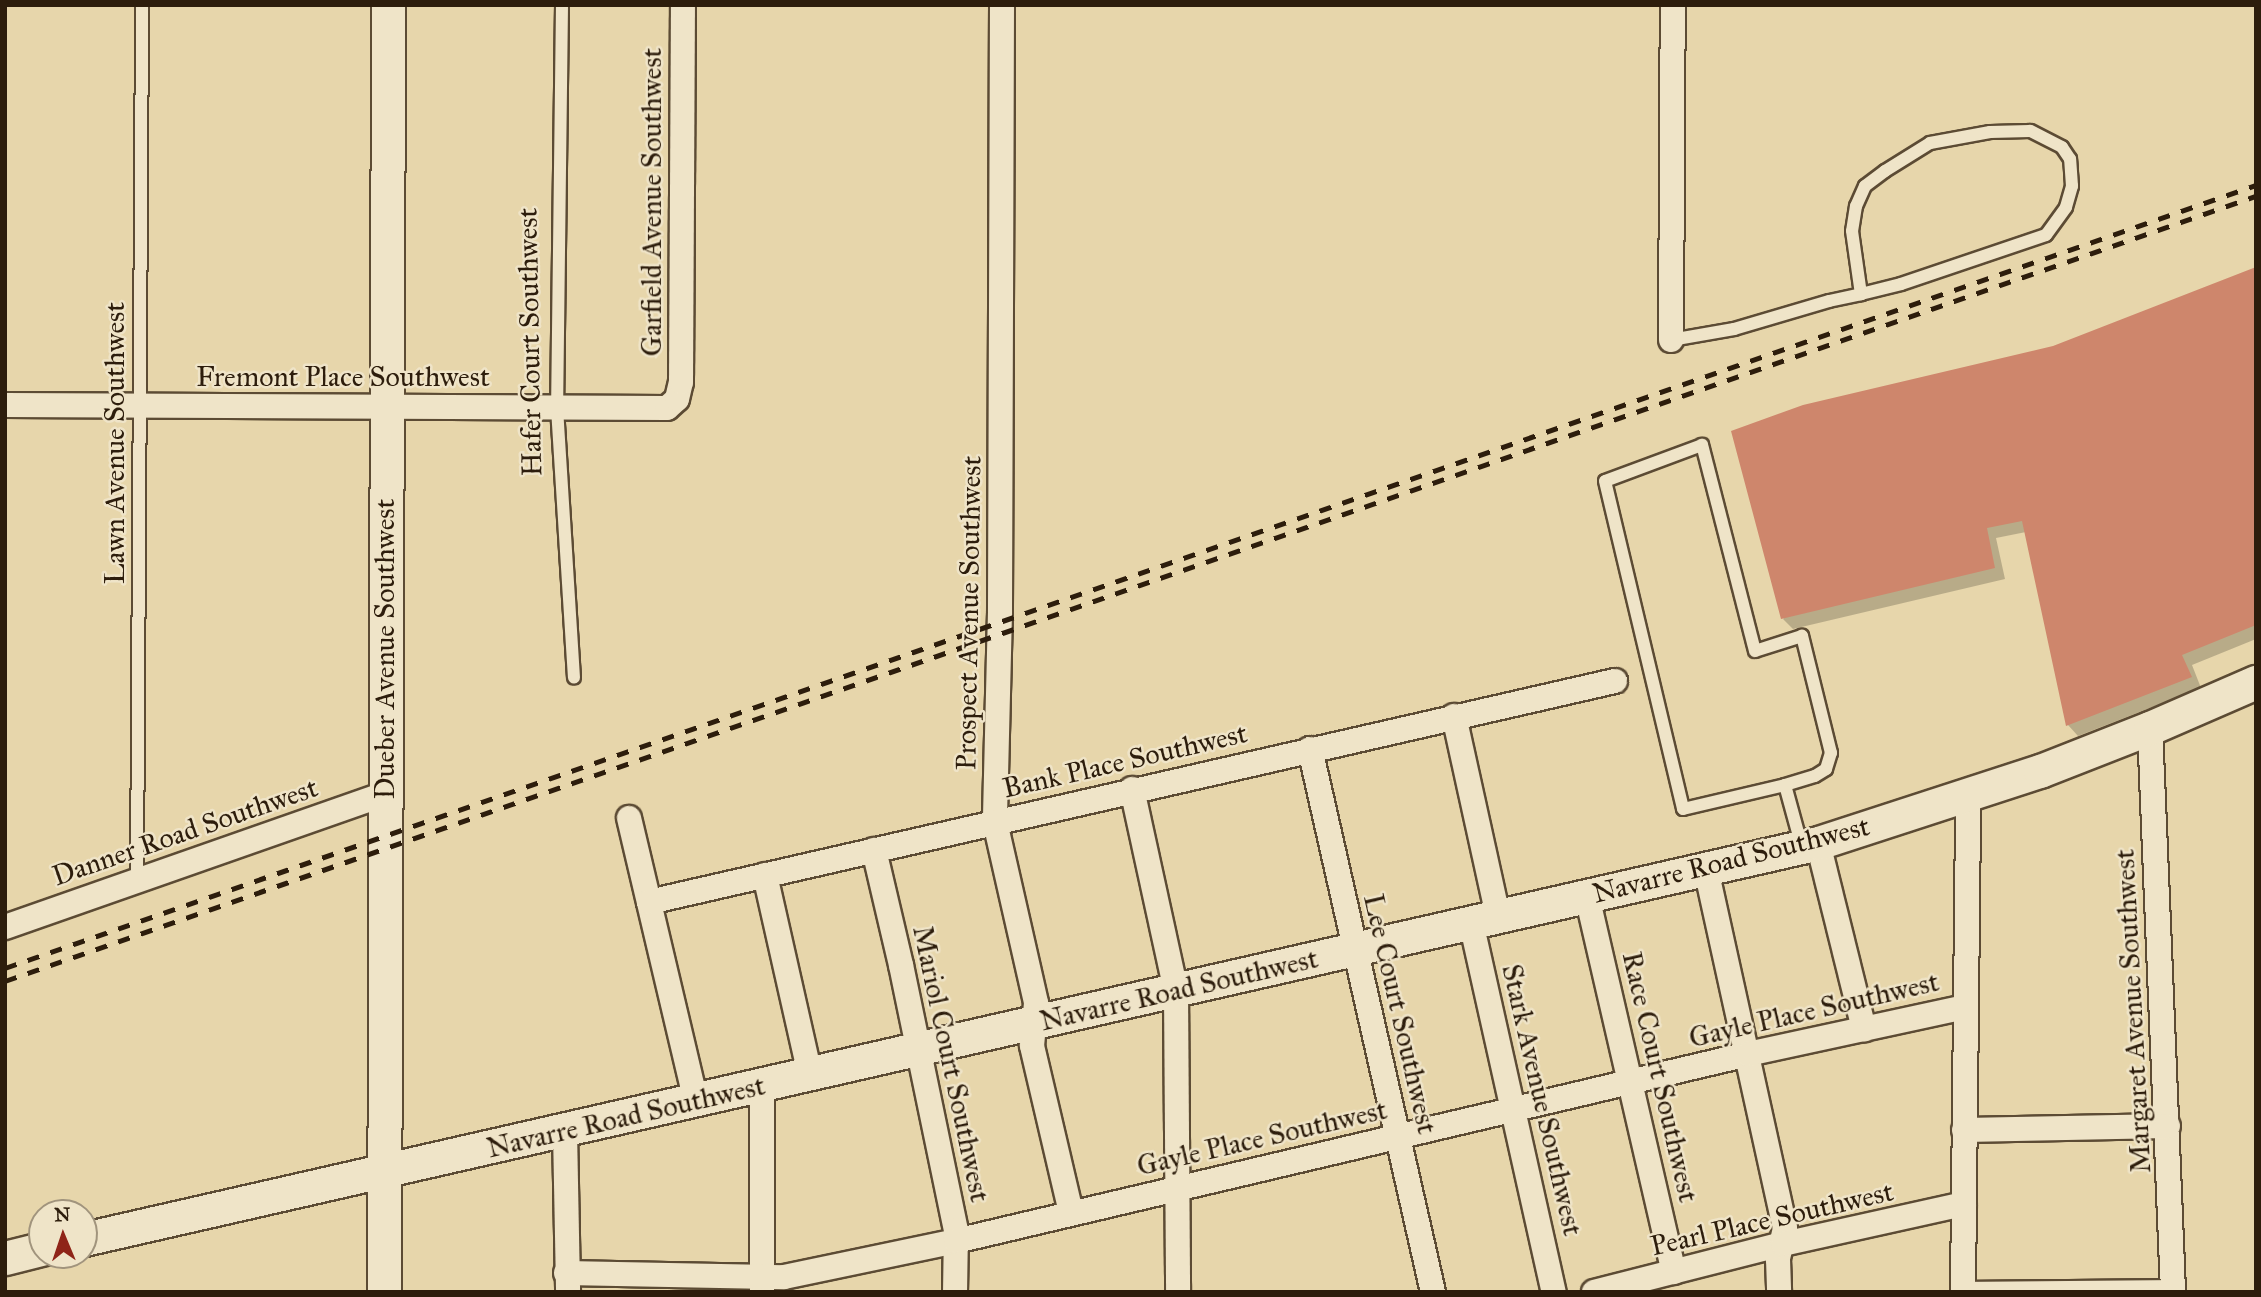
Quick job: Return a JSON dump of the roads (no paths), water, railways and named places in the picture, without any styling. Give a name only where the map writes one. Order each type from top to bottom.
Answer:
[{"type":"street","name":"Dueber Avenue Southwest","points":[[384,1292],[388,5]]},
{"type":"street","name":"Garfield Avenue Southwest","points":[[677,399],[681,382],[683,5]]},
{"type":"street","name":"Prospect Avenue Southwest","points":[[1002,5],[1000,599],[995,822],[1036,1003],[1032,1046],[1071,1212]]},
{"type":"street","points":[[1671,340],[1673,5]]},
{"type":"street","name":"Fremont Place Southwest","points":[[5,405],[660,409],[677,399]]},
{"type":"street","name":"Bank Place Southwest","points":[[649,902],[1310,748],[1615,681]]},
{"type":"street","name":"Navarre Road Southwest","points":[[98,1236],[1810,845],[1968,796],[2150,728],[2256,682]]},
{"type":"street","name":"Stark Avenue Southwest","points":[[1454,716],[1515,1110],[1554,1292]]},
{"type":"street","name":"Margaret Avenue Southwest","points":[[2150,728],[2173,1289]]},
{"type":"street","name":"Lee Court Southwest","points":[[1310,748],[1433,1292]]},
{"type":"street","points":[[1132,789],[1176,991],[1178,1292]]},
{"type":"street","name":"Danner Road Southwest","points":[[5,927],[384,794]]},
{"type":"street","points":[[1963,1290],[1968,796]]},
{"type":"street","points":[[628,818],[696,1101]]},
{"type":"street","points":[[1810,845],[1864,1029]]},
{"type":"street","name":"Mariol Court Southwest","points":[[874,850],[919,1050],[956,1241],[955,1292]]},
{"type":"street","points":[[1706,869],[1785,1228],[1778,1259],[1779,1292]]},
{"type":"street","points":[[765,875],[810,1075]]},
{"type":"street","name":"Race Court Southwest","points":[[1587,896],[1674,1272]]},
{"type":"street","name":"Gayle Place Southwest","points":[[567,1282],[762,1284],[956,1241],[1748,1054],[1965,1007]]},
{"type":"street","points":[[762,1086],[762,1284]]},
{"type":"street","points":[[1964,1130],[2168,1126]]},
{"type":"street","points":[[565,1131],[567,1282]]},
{"type":"street","name":"Pearl Place Southwest","points":[[1594,1292],[1783,1244],[1964,1205]]},
{"type":"street","points":[[5,1258],[28,1252]]},
{"type":"lane","name":"Lawn Avenue Southwest","points":[[137,880],[142,5]]},
{"type":"lane","name":"Hafer Court Southwest","points":[[562,5],[557,408],[573,677]]},
{"type":"lane","points":[[1671,340],[1734,329],[1901,284],[2050,233],[2066,207],[2072,186],[2070,159],[2062,147],[2030,131],[1990,132],[1930,143],[1885,171],[1865,186],[1856,206],[1852,231],[1861,293]]},
{"type":"lane","points":[[1702,445],[1755,650],[1802,636],[1831,752],[1826,769],[1815,776],[1785,785],[1683,809],[1605,481],[1702,445]]},
{"type":"lane","points":[[1785,785],[1810,845]]},
{"type":"lane","points":[[1963,1290],[2173,1289]]},
{"type":"railway","points":[[5,968],[2256,185]]},
{"type":"railway","points":[[5,981],[2256,196]]}]
